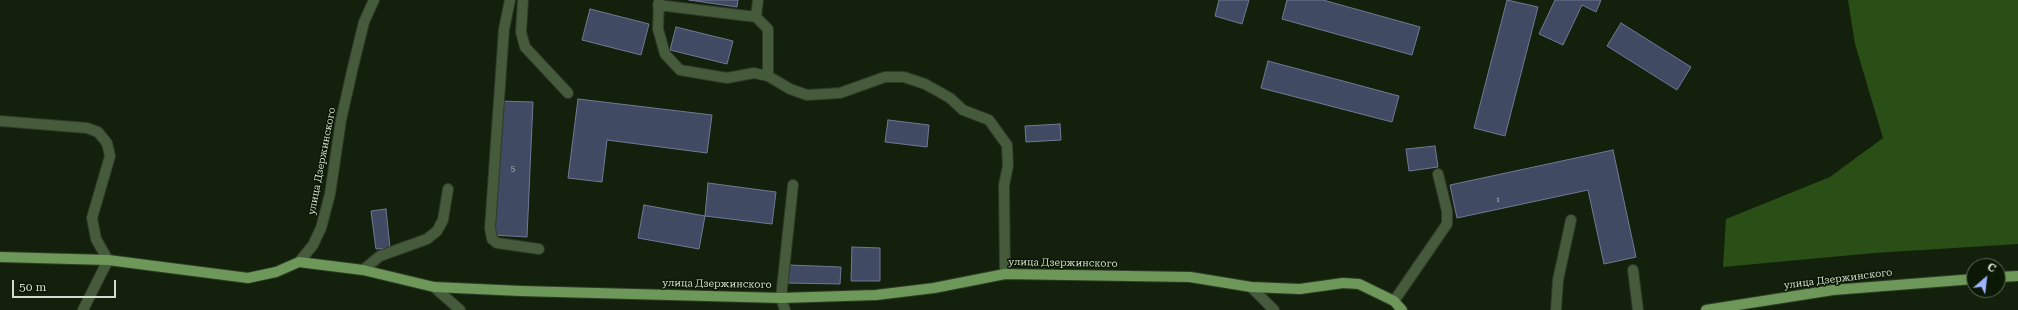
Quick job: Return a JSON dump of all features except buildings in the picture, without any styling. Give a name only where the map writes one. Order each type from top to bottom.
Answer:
[{"type":"main road","points":[[0,257],[108,260],[248,278],[276,272],[298,262]]},
{"type":"main road","name":"улица Дзержинского","points":[[298,262],[363,270],[434,287],[521,291],[781,298],[876,295],[934,288],[1005,274],[1190,277],[1251,286],[1300,289],[1343,283],[1359,284],[1394,301],[1402,310]]},
{"type":"main road","points":[[2006,277],[2018,276]]},
{"type":"main road","name":"улица Дзержинского","points":[[1706,310],[1833,290],[1966,280]]},
{"type":"street","name":"улица Дзержинского","points":[[298,262],[313,245],[321,228],[330,194],[341,120],[353,67],[364,22],[374,0]]},
{"type":"street","points":[[510,0],[504,29],[490,228],[492,239],[497,243],[539,249]]},
{"type":"street","points":[[523,0],[521,32],[525,48],[568,93]]},
{"type":"street","points":[[756,16],[758,0]]},
{"type":"street","points":[[768,76],[768,29],[756,16],[658,3],[658,29],[664,54],[680,70],[727,78],[754,74],[768,76],[790,89],[807,96],[840,93],[885,77],[904,77],[925,84],[950,98],[962,110],[989,120],[1007,145],[1008,166],[1004,186],[1005,274]]},
{"type":"street","points":[[0,122],[87,128],[98,132],[107,143],[110,156],[92,218],[96,239],[108,260],[84,310]]},
{"type":"street","points":[[1394,301],[1446,224],[1447,211],[1438,174]]},
{"type":"street","points":[[785,310],[781,298],[793,185]]},
{"type":"street","points":[[363,270],[380,256],[421,242],[437,231],[443,220],[448,190]]},
{"type":"street","points":[[1556,310],[1558,280],[1570,220]]},
{"type":"street","points":[[1633,270],[1638,310]]},
{"type":"street","points":[[1251,286],[1274,310]]},
{"type":"street","points":[[434,287],[460,310]]},
{"type":"green space","points":[[1848,0],[2018,0],[2018,244],[1874,253],[1723,267],[1726,219],[1830,177],[1883,138],[1855,44]]}]
